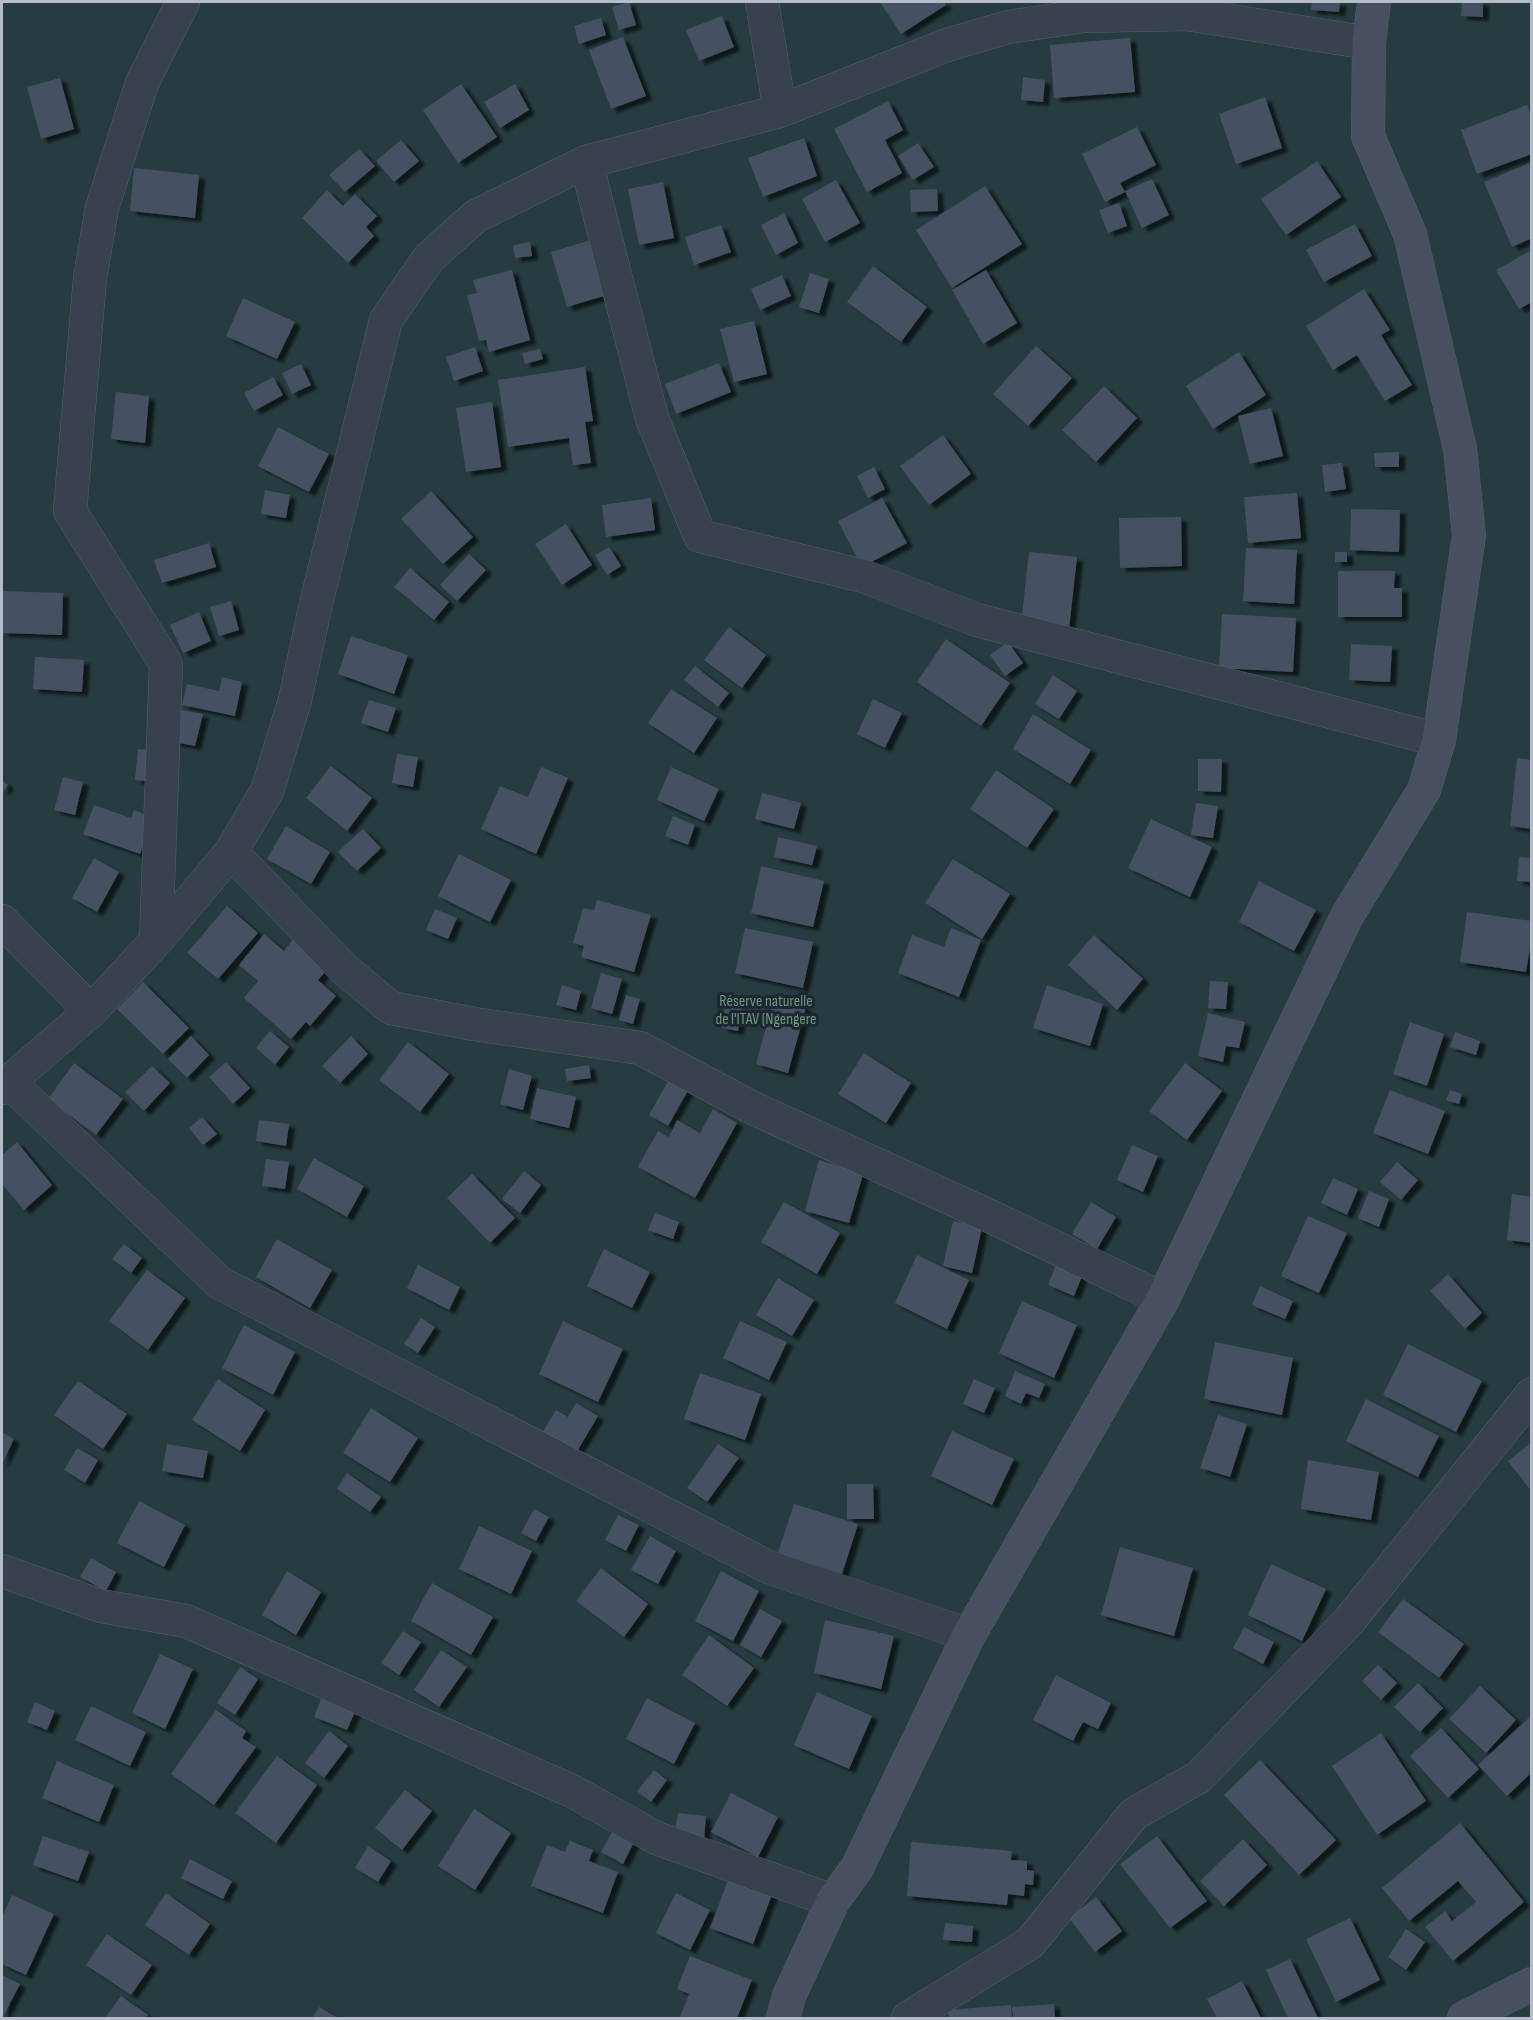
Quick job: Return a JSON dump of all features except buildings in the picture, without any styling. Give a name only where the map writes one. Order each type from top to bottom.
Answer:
[{"type":"street","points":[[156,941],[166,664],[70,511],[90,278],[102,208],[141,82],[183,2]]},
{"type":"street","points":[[762,2],[780,111]]},
{"type":"street","points":[[783,2019],[789,1996],[833,1901],[857,1868],[969,1635],[1163,1299],[1347,915],[1424,790],[1439,740],[1469,535],[1460,449],[1410,234],[1368,136],[1369,43],[1374,2]]},
{"type":"street","points":[[969,1635],[768,1567],[220,1283],[5,1085],[91,1011],[156,941],[231,852],[267,791],[295,700],[315,608],[386,320],[429,258],[476,216],[586,162],[780,111],[947,45],[1008,27],[1083,16],[1187,14],[1369,43]]},
{"type":"street","points":[[586,162],[652,418],[700,536],[863,576],[977,620],[1439,740]]},
{"type":"street","points":[[231,852],[343,968],[391,1008],[474,1024],[640,1048],[755,1109],[996,1219],[1163,1299]]},
{"type":"street","points":[[2,921],[91,1011]]},
{"type":"street","points":[[908,2019],[1030,1943],[1134,1814],[1199,1777],[1349,1621],[1532,1394]]},
{"type":"street","points":[[2,1571],[101,1606],[186,1621],[572,1791],[656,1838],[833,1901]]},
{"type":"street","points":[[1464,2019],[1532,1984]]},
{"type":"green space","name":"Réserve naturelle de l'ITAV (Ngengere","points":[[2,2],[1531,2],[1531,2018],[2,2018]]}]
